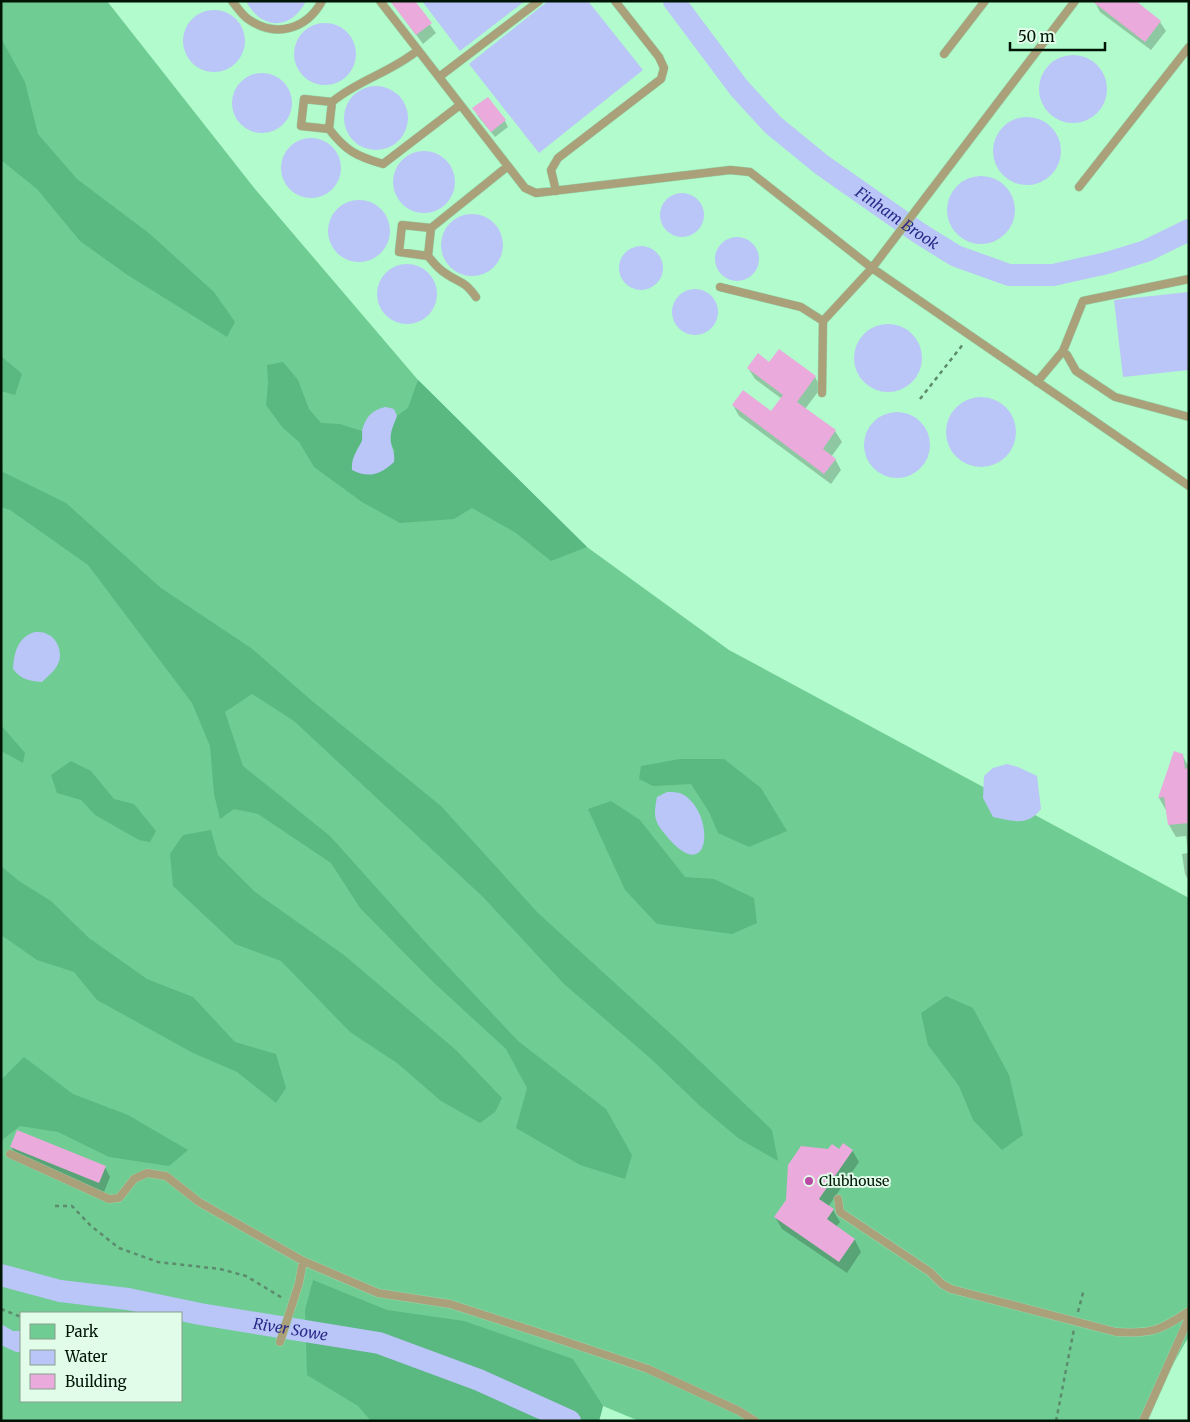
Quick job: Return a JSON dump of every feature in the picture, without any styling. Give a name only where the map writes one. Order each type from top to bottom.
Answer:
[{"type":"lane","points":[[232,1],[246,18],[273,30],[286,29],[301,23],[316,12],[322,1]]},
{"type":"lane","points":[[380,1],[525,188],[536,193],[730,170],[750,172],[872,268],[1189,486]]},
{"type":"lane","points":[[439,77],[539,1]]},
{"type":"lane","points":[[556,191],[551,170],[558,158],[661,79],[664,68],[660,57],[615,1]]},
{"type":"lane","points":[[944,54],[985,1]]},
{"type":"lane","points":[[822,393],[823,321],[872,268],[1075,1]]},
{"type":"lane","points":[[1079,187],[1189,47]]},
{"type":"lane","points":[[418,50],[404,62],[369,78],[332,102],[304,99],[302,126],[329,129],[354,154],[382,164],[460,105]]},
{"type":"lane","points":[[329,129],[332,102]]},
{"type":"lane","points":[[428,256],[398,252],[402,225],[431,228],[508,166]]},
{"type":"lane","points":[[431,228],[428,256],[446,274],[468,285],[476,297]]},
{"type":"lane","points":[[1037,382],[1063,351],[1083,300],[1189,279]]},
{"type":"lane","points":[[720,287],[801,307],[823,321]]},
{"type":"lane","points":[[1063,351],[1068,355],[1076,371],[1115,398],[1189,416]]},
{"type":"lane","points":[[10,1154],[109,1199],[120,1198],[134,1179],[147,1173],[166,1176],[199,1202],[303,1261],[378,1293],[450,1304],[648,1369],[739,1411],[755,1421]]},
{"type":"lane","points":[[838,1199],[840,1212],[930,1272],[942,1284],[951,1289],[1116,1332],[1140,1333],[1155,1331],[1169,1325],[1189,1311]]},
{"type":"lane","points":[[280,1342],[299,1283],[303,1261]]},
{"type":"lane","points":[[1142,1421],[1189,1318]]},
{"type":"path","points":[[920,399],[970,336]]},
{"type":"path","points":[[54,1206],[72,1206],[91,1226],[119,1248],[158,1262],[220,1269],[246,1276],[286,1301],[290,1312]]},
{"type":"path","points":[[1056,1421],[1084,1289]]},
{"type":"path","points":[[1,1309],[20,1317]]},
{"type":"green space","points":[[1,1],[107,1],[255,189],[418,380],[587,547],[729,650],[1189,898],[1189,1336],[1141,1421],[639,1421],[603,1406],[599,1421],[1,1421]]},
{"type":"green space","points":[[1,38],[25,82],[38,134],[77,179],[150,234],[214,292],[235,322],[227,337],[126,274],[80,241],[37,189],[1,160]]},
{"type":"green space","points":[[1,356],[22,374],[15,395],[1,391]]},
{"type":"green space","points":[[283,362],[298,380],[309,409],[321,423],[340,424],[362,431],[362,441],[356,451],[395,452],[391,443],[390,433],[397,416],[408,408],[418,380],[587,547],[551,561],[516,533],[472,508],[454,519],[400,523],[362,502],[314,467],[299,442],[282,427],[266,405],[267,365]]},
{"type":"green space","points":[[1,471],[66,503],[161,588],[251,648],[311,700],[441,806],[538,913],[683,1045],[772,1130],[778,1161],[738,1138],[699,1105],[649,1057],[564,984],[483,897],[294,721],[252,694],[225,712],[243,766],[330,836],[426,943],[518,1041],[606,1109],[632,1155],[625,1179],[580,1165],[516,1128],[527,1088],[506,1049],[432,981],[360,908],[331,863],[258,814],[234,809],[220,819],[214,794],[210,746],[192,703],[88,565],[10,510],[1,507]]},
{"type":"green space","points":[[1,725],[25,753],[23,763],[1,751]]},
{"type":"green space","points":[[680,759],[724,759],[761,788],[787,831],[749,847],[718,833],[709,812],[691,784],[653,786],[639,779],[641,766]]},
{"type":"green space","points":[[71,761],[91,771],[114,799],[134,804],[156,831],[150,842],[139,840],[95,815],[81,800],[57,793],[51,775]]},
{"type":"green space","points":[[611,801],[640,820],[685,877],[714,879],[754,898],[757,923],[732,934],[657,924],[625,890],[588,809]]},
{"type":"green space","points":[[211,830],[218,855],[255,892],[344,955],[456,1050],[502,1098],[495,1112],[480,1123],[441,1101],[397,1063],[350,1032],[281,961],[235,944],[173,886],[170,854],[183,835]]},
{"type":"green space","points":[[1,866],[19,881],[51,901],[89,938],[147,979],[193,997],[235,1042],[276,1054],[286,1088],[276,1103],[237,1072],[193,1053],[97,1000],[74,972],[37,960],[1,935]]},
{"type":"green space","points":[[946,996],[973,1008],[1009,1075],[1023,1135],[1002,1150],[973,1120],[959,1086],[928,1045],[921,1013]]},
{"type":"green space","points":[[24,1057],[73,1094],[128,1115],[188,1150],[169,1166],[109,1157],[58,1132],[20,1126],[1,1141],[1,1107],[3,1107],[1,1080]]},
{"type":"green space","points":[[313,1280],[387,1310],[464,1321],[573,1359],[603,1406],[599,1421],[371,1421],[358,1406],[307,1375],[305,1310]]},
{"type":"water","points":[[246,1],[306,1],[300,11],[292,18],[276,23],[268,22],[260,17],[252,11]]},
{"type":"water","points":[[422,1],[525,1],[460,51]]},
{"type":"water","points":[[548,1],[588,1],[643,70],[539,153],[469,64]]},
{"type":"water","points":[[214,10],[226,12],[236,19],[243,29],[245,41],[243,53],[236,63],[226,70],[214,72],[202,70],[192,63],[185,53],[183,41],[185,29],[192,19],[202,12]]},
{"type":"water","points":[[325,23],[337,25],[347,32],[354,42],[356,54],[354,66],[347,76],[337,83],[325,85],[313,83],[303,76],[296,66],[294,54],[296,42],[303,32],[313,25]]},
{"type":"water","points":[[1073,55],[1086,58],[1097,65],[1104,76],[1107,89],[1104,102],[1097,113],[1086,120],[1073,123],[1060,120],[1049,113],[1042,102],[1039,89],[1042,76],[1049,65],[1060,58]]},
{"type":"water","points":[[256,73],[268,73],[279,78],[287,86],[292,97],[290,115],[279,128],[268,133],[256,133],[245,128],[237,120],[232,109],[232,97],[237,86],[245,78]]},
{"type":"water","points":[[376,86],[388,89],[399,95],[405,106],[408,118],[405,130],[399,141],[388,147],[376,150],[364,147],[353,141],[347,130],[344,118],[347,106],[353,95],[364,89]]},
{"type":"water","points":[[1034,117],[1046,123],[1055,132],[1061,144],[1059,164],[1051,175],[1034,185],[1020,185],[1003,175],[995,164],[993,144],[1003,127],[1014,119]]},
{"type":"water","points":[[305,138],[317,138],[328,143],[336,151],[341,162],[339,180],[328,193],[317,198],[305,198],[294,193],[286,185],[281,174],[281,162],[286,151],[294,143]]},
{"type":"water","points":[[424,151],[441,156],[446,160],[450,165],[455,182],[450,199],[446,204],[441,208],[424,213],[407,208],[402,204],[398,199],[393,182],[398,165],[402,160],[407,156]]},
{"type":"water","points":[[974,176],[988,176],[1000,181],[1010,191],[1015,203],[1015,217],[1010,229],[1000,239],[988,244],[974,244],[962,239],[952,229],[947,217],[947,203],[952,191],[962,181]]},
{"type":"water","points":[[686,193],[698,199],[703,206],[703,224],[698,231],[691,236],[678,237],[666,231],[661,224],[660,211],[666,199],[673,194]]},
{"type":"water","points":[[353,200],[365,200],[381,209],[388,219],[390,231],[388,243],[381,253],[365,262],[353,262],[342,257],[333,248],[328,237],[328,225],[333,214],[342,205]]},
{"type":"water","points":[[472,214],[489,219],[494,223],[498,228],[503,245],[498,262],[494,267],[489,271],[472,276],[455,271],[450,267],[446,262],[441,245],[446,228],[450,223],[455,219]]},
{"type":"water","points":[[741,237],[753,243],[758,250],[758,268],[753,275],[746,280],[733,281],[725,278],[718,271],[715,255],[718,247],[725,240]]},
{"type":"water","points":[[641,246],[653,250],[659,256],[663,268],[659,280],[653,286],[641,290],[629,286],[623,280],[619,268],[623,256],[629,250]]},
{"type":"water","points":[[407,264],[424,269],[432,277],[437,294],[432,311],[424,319],[407,324],[390,319],[382,311],[377,294],[382,277],[390,269]]},
{"type":"water","points":[[695,289],[708,293],[714,299],[718,312],[714,325],[708,331],[695,335],[682,331],[676,325],[672,312],[676,299],[682,293]]},
{"type":"water","points":[[1189,292],[1189,370],[1123,377],[1114,300]]},
{"type":"water","points":[[888,324],[901,327],[912,334],[919,345],[922,358],[919,371],[912,382],[901,389],[888,392],[875,389],[864,382],[857,371],[854,358],[857,345],[864,334],[875,327]]},
{"type":"water","points":[[981,397],[1000,403],[1010,413],[1016,432],[1010,451],[1000,461],[981,467],[962,461],[952,451],[946,432],[952,413],[962,403]]},
{"type":"water","points":[[386,407],[394,409],[397,416],[391,436],[394,462],[384,470],[374,474],[358,473],[352,470],[352,466],[353,459],[362,442],[362,431],[365,422],[370,414]]},
{"type":"water","points":[[891,412],[903,412],[921,421],[928,432],[930,445],[928,458],[921,469],[910,476],[891,478],[878,473],[869,464],[864,451],[864,439],[869,426],[878,417]]},
{"type":"water","points":[[35,632],[51,636],[57,643],[60,651],[56,667],[42,682],[26,679],[13,669],[14,657],[18,646],[29,634]]},
{"type":"water","points":[[1007,764],[1037,776],[1041,809],[1036,815],[1025,820],[1013,821],[993,817],[983,798],[984,776],[993,768]]},
{"type":"water","points":[[667,792],[682,794],[693,803],[700,815],[704,828],[704,841],[701,850],[694,855],[683,852],[669,839],[656,820],[657,797]]},
{"type":"water","points":[[1,1324],[13,1331],[20,1331],[20,1352],[1,1345]]},
{"type":"building","points":[[390,1],[415,1],[432,23],[416,35]]},
{"type":"building","points":[[1092,1],[1136,1],[1161,21],[1145,42]]},
{"type":"building","points":[[488,97],[506,120],[491,132],[472,108]]},
{"type":"building","points":[[779,349],[816,376],[797,402],[836,430],[823,449],[836,459],[824,474],[732,405],[743,390],[771,411],[783,395],[747,368],[758,353],[769,362]]},
{"type":"building","points":[[1174,751],[1183,754],[1185,769],[1189,768],[1189,823],[1168,825],[1164,797],[1158,798]]},
{"type":"building","points":[[17,1130],[106,1166],[99,1183],[10,1147]]},
{"type":"building","name":"Clubhouse","points":[[843,1143],[853,1150],[819,1199],[834,1209],[827,1219],[855,1239],[839,1262],[774,1217],[786,1200],[788,1165],[801,1146],[828,1149],[832,1144],[839,1149]]},
{"type":"waterway","name":"Finham Brook","points":[[674,1],[739,88],[773,125],[822,165],[919,233],[956,256],[1009,275],[1053,275],[1107,263],[1146,251],[1189,230]]},
{"type":"waterway","name":"River Sowe","points":[[1,1275],[60,1291],[128,1299],[200,1314],[379,1343],[479,1380],[570,1421]]},
{"type":"place","name":"Clubhouse","points":[[809,1181]]}]
